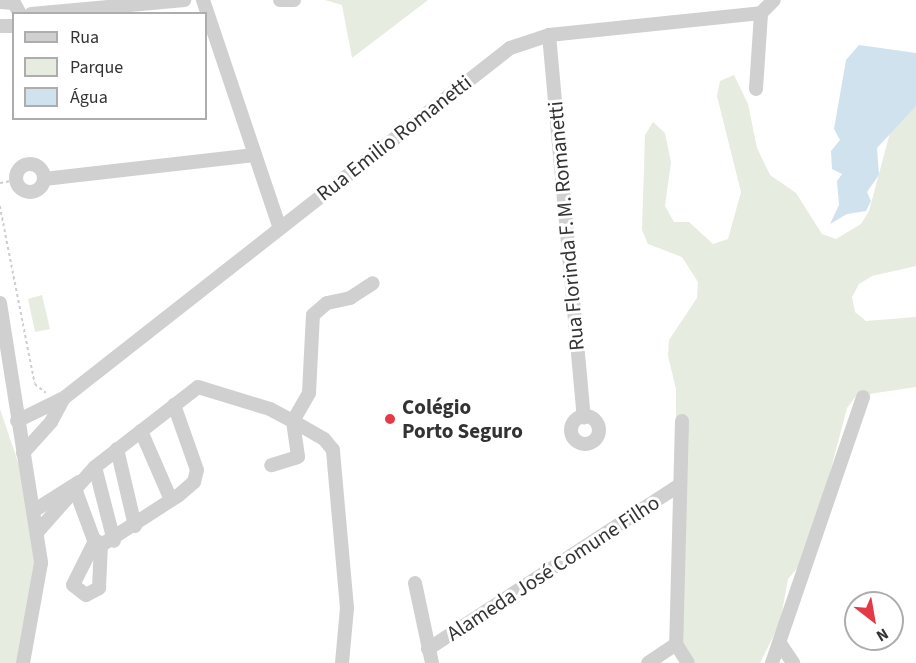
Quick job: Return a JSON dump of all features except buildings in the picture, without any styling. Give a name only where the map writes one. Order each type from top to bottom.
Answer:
[{"type":"street","points":[[53,12],[184,0]]},
{"type":"street","points":[[203,0],[279,226]]},
{"type":"street","points":[[280,0],[294,0]]},
{"type":"street","points":[[756,89],[761,13],[774,0]]},
{"type":"street","points":[[0,2],[14,3],[19,12]]},
{"type":"street","name":"Rua Emilio Romanetti","points":[[17,421],[64,398],[279,226],[510,48],[549,35],[761,13]]},
{"type":"street","name":"Rua Florinda F. M. Romanetti","points":[[549,35],[584,417]]},
{"type":"street","points":[[44,179],[41,170],[29,165],[21,168],[16,180],[20,188],[33,192],[44,179],[255,155]]},
{"type":"street","points":[[271,465],[298,457],[293,421],[309,393],[313,315],[321,306],[350,298],[373,283]]},
{"type":"street","points":[[0,303],[5,386],[17,421],[39,530],[41,570],[23,663]]},
{"type":"street","points":[[39,530],[95,467],[195,388],[206,386],[293,421],[319,435],[333,450],[347,608],[342,663]]},
{"type":"street","points":[[772,663],[781,645],[863,397]]},
{"type":"street","name":"Rua Emilio Romanetti","points":[[23,453],[51,422],[64,398]]},
{"type":"street","points":[[103,542],[135,526],[194,482],[197,470],[174,405]]},
{"type":"street","points":[[682,421],[678,486],[676,644],[688,663]]},
{"type":"street","points":[[141,431],[171,500]]},
{"type":"street","points":[[117,449],[135,526]]},
{"type":"street","points":[[95,467],[103,542]]},
{"type":"street","points":[[35,510],[77,485]]},
{"type":"street","points":[[77,485],[103,542]]},
{"type":"street","name":"Alameda José Comune Filho","points":[[428,649],[678,486]]},
{"type":"street","points":[[415,583],[432,663]]},
{"type":"street","points":[[648,663],[676,644]]},
{"type":"street","points":[[781,645],[793,663]]},
{"type":"path","points":[[0,183],[16,180]]},
{"type":"path","points":[[0,206],[35,384],[39,391],[64,398]]},
{"type":"green space","points":[[325,0],[428,0],[352,58],[342,5]]},
{"type":"green space","points":[[734,75],[748,104],[757,148],[770,175],[796,193],[822,234],[836,239],[861,224],[869,211],[891,129],[916,97],[916,266],[872,276],[859,284],[852,297],[855,312],[866,321],[916,317],[916,387],[856,396],[847,408],[808,556],[788,579],[780,623],[760,663],[685,663],[676,579],[676,389],[668,356],[669,340],[697,298],[698,282],[682,257],[648,244],[642,230],[645,135],[653,122],[665,133],[671,162],[665,206],[674,222],[689,222],[713,244],[728,239],[741,192],[717,96],[720,81]]},
{"type":"green space","points":[[42,295],[50,329],[35,332],[28,299]]},
{"type":"green space","points":[[0,409],[41,530],[42,594],[19,663],[0,663]]},
{"type":"water","points":[[859,45],[916,53],[916,106],[877,148],[879,175],[867,192],[871,201],[866,211],[847,214],[830,224],[839,205],[837,181],[842,174],[832,169],[831,151],[840,140],[834,129],[846,60]]},
{"type":"place","name":"Colégio Porto Seguro","points":[[390,419]]}]
